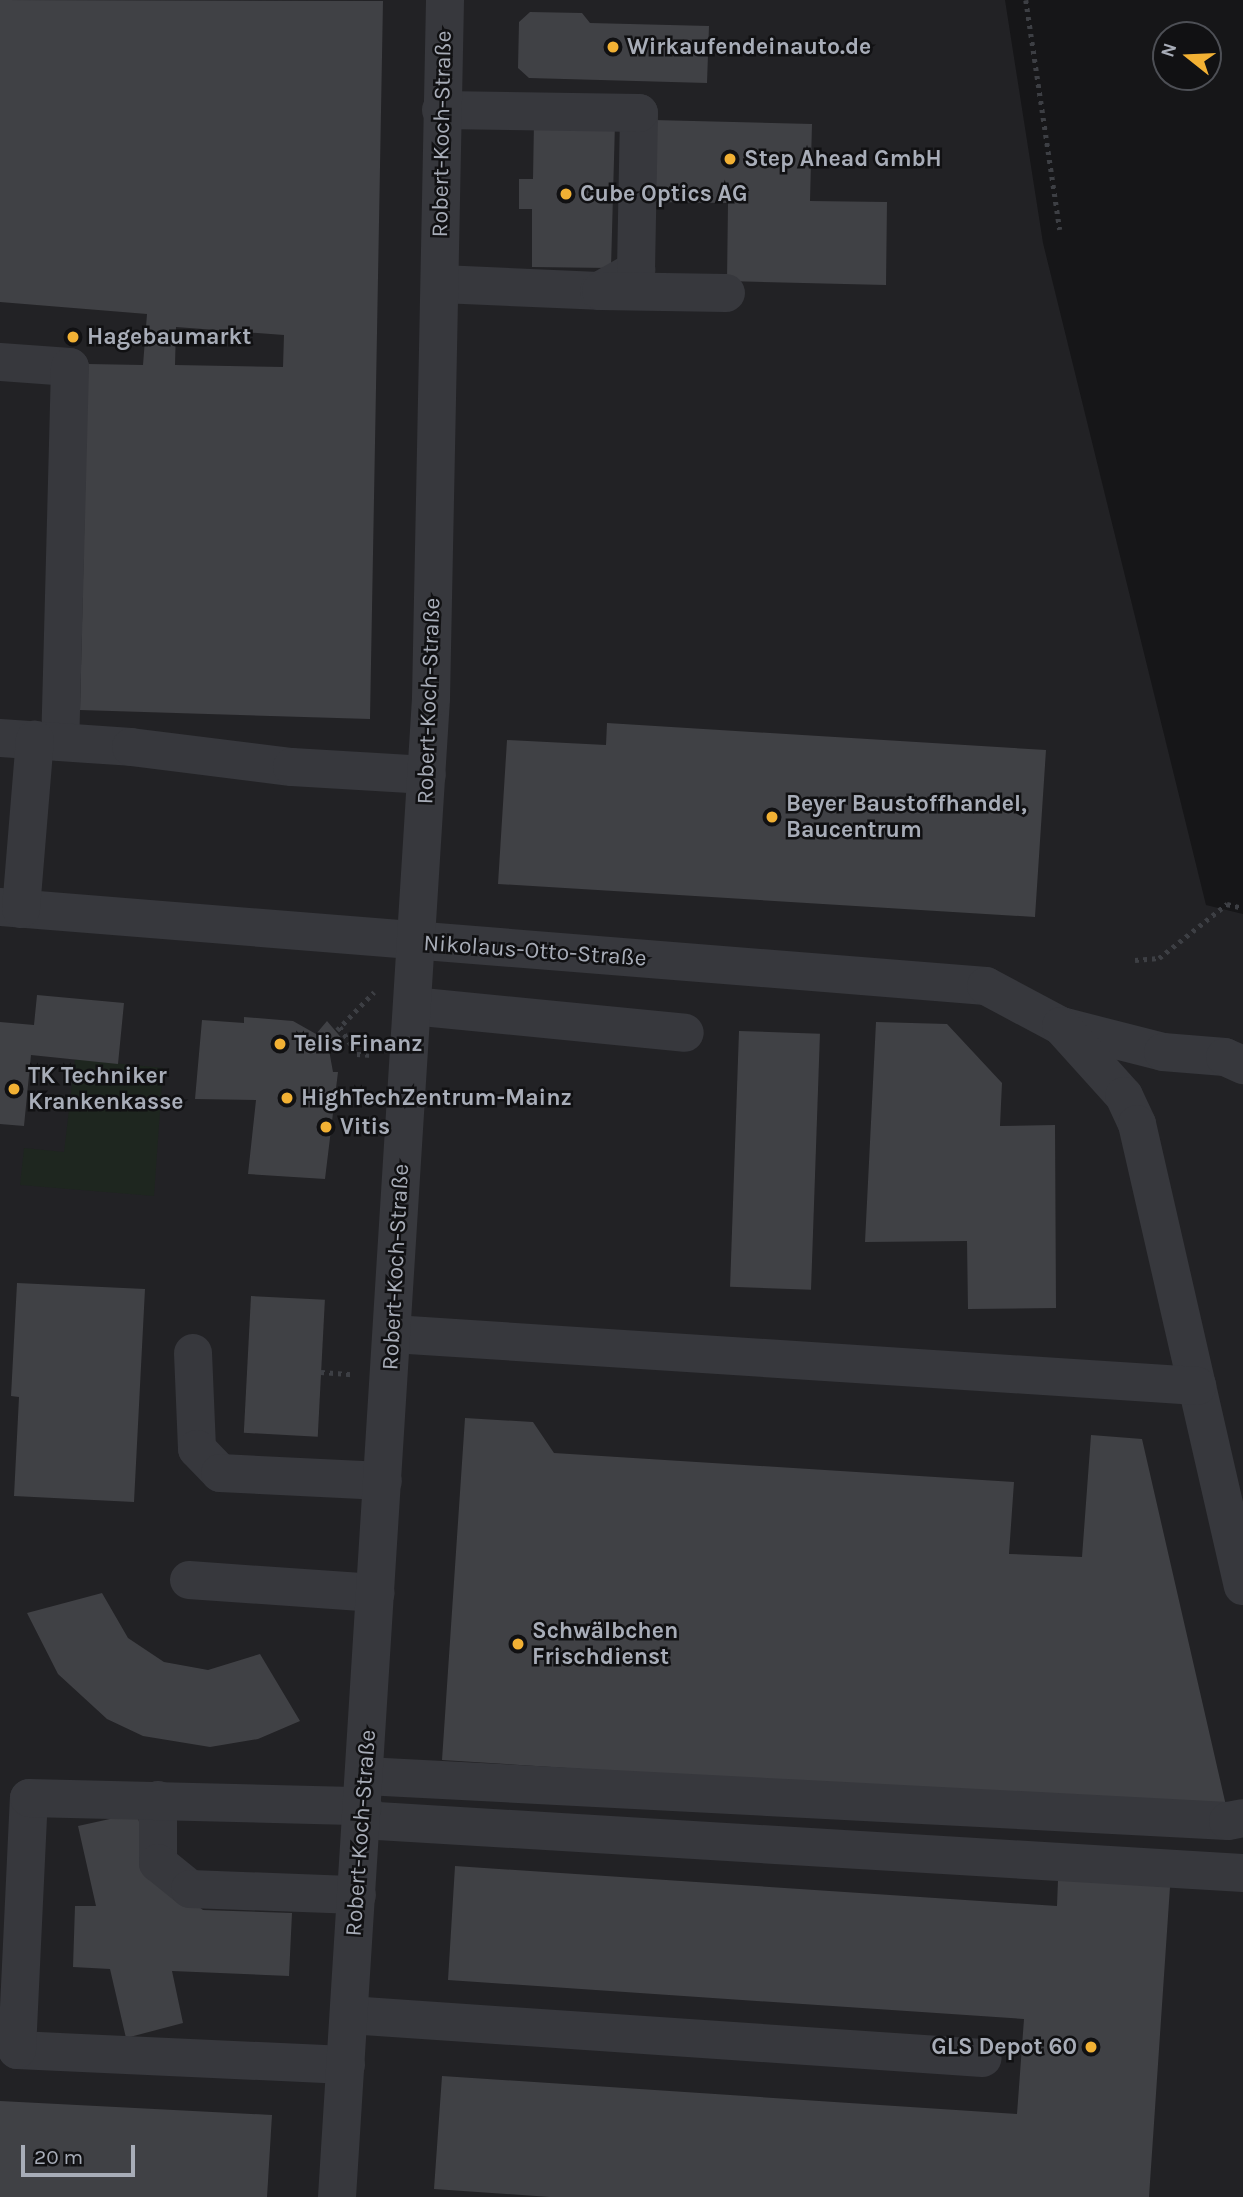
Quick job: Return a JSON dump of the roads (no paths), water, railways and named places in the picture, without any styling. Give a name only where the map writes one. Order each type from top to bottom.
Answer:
[{"type":"street","name":"Robert-Koch-Straße","points":[[337,2197],[426,775],[441,284],[441,110],[445,0]]},
{"type":"street","points":[[441,110],[639,113],[636,270],[599,291]]},
{"type":"street","points":[[441,284],[726,293]]},
{"type":"street","points":[[0,362],[70,367],[11,908]]},
{"type":"street","points":[[31,740],[292,768],[426,775]]},
{"type":"street","name":"Nikolaus-Otto-Straße","points":[[11,908],[986,986],[1061,1026]]},
{"type":"street","points":[[412,1006],[685,1033]]},
{"type":"street","points":[[1061,1026],[1163,1052],[1226,1057],[1243,1065]]},
{"type":"street","points":[[1061,1026],[1124,1096],[1137,1124],[1243,1586]]},
{"type":"street","points":[[393,1334],[1197,1386]]},
{"type":"street","points":[[193,1353],[197,1448],[220,1473],[383,1480]]},
{"type":"street","points":[[189,1580],[376,1593]]},
{"type":"street","points":[[346,2065],[17,2050],[29,1798],[363,1800],[1228,1821],[1243,1818]]},
{"type":"street","points":[[158,1800],[158,1863],[190,1889],[357,1895]]},
{"type":"street","points":[[363,1800],[1243,1873]]},
{"type":"street","points":[[349,2015],[983,2058]]},
{"type":"place","name":"Wirkaufendeinauto.de","points":[[613,47]]},
{"type":"place","name":"Step Ahead GmbH","points":[[730,159]]},
{"type":"place","name":"Cube Optics AG","points":[[566,194]]},
{"type":"place","name":"Hagebaumarkt","points":[[73,337]]},
{"type":"place","name":"Beyer Baustoffhandel, Baucentrum","points":[[772,817]]},
{"type":"place","name":"Telis Finanz","points":[[280,1044]]},
{"type":"place","name":"TK Techniker Krankenkasse","points":[[14,1089]]},
{"type":"place","name":"HighTechZentrum-Mainz","points":[[287,1098]]},
{"type":"place","name":"Vitis","points":[[326,1127]]},
{"type":"place","name":"Schwälbchen Frischdienst","points":[[518,1644]]},
{"type":"place","name":"GLS Depot 60","points":[[1091,2047]]}]
